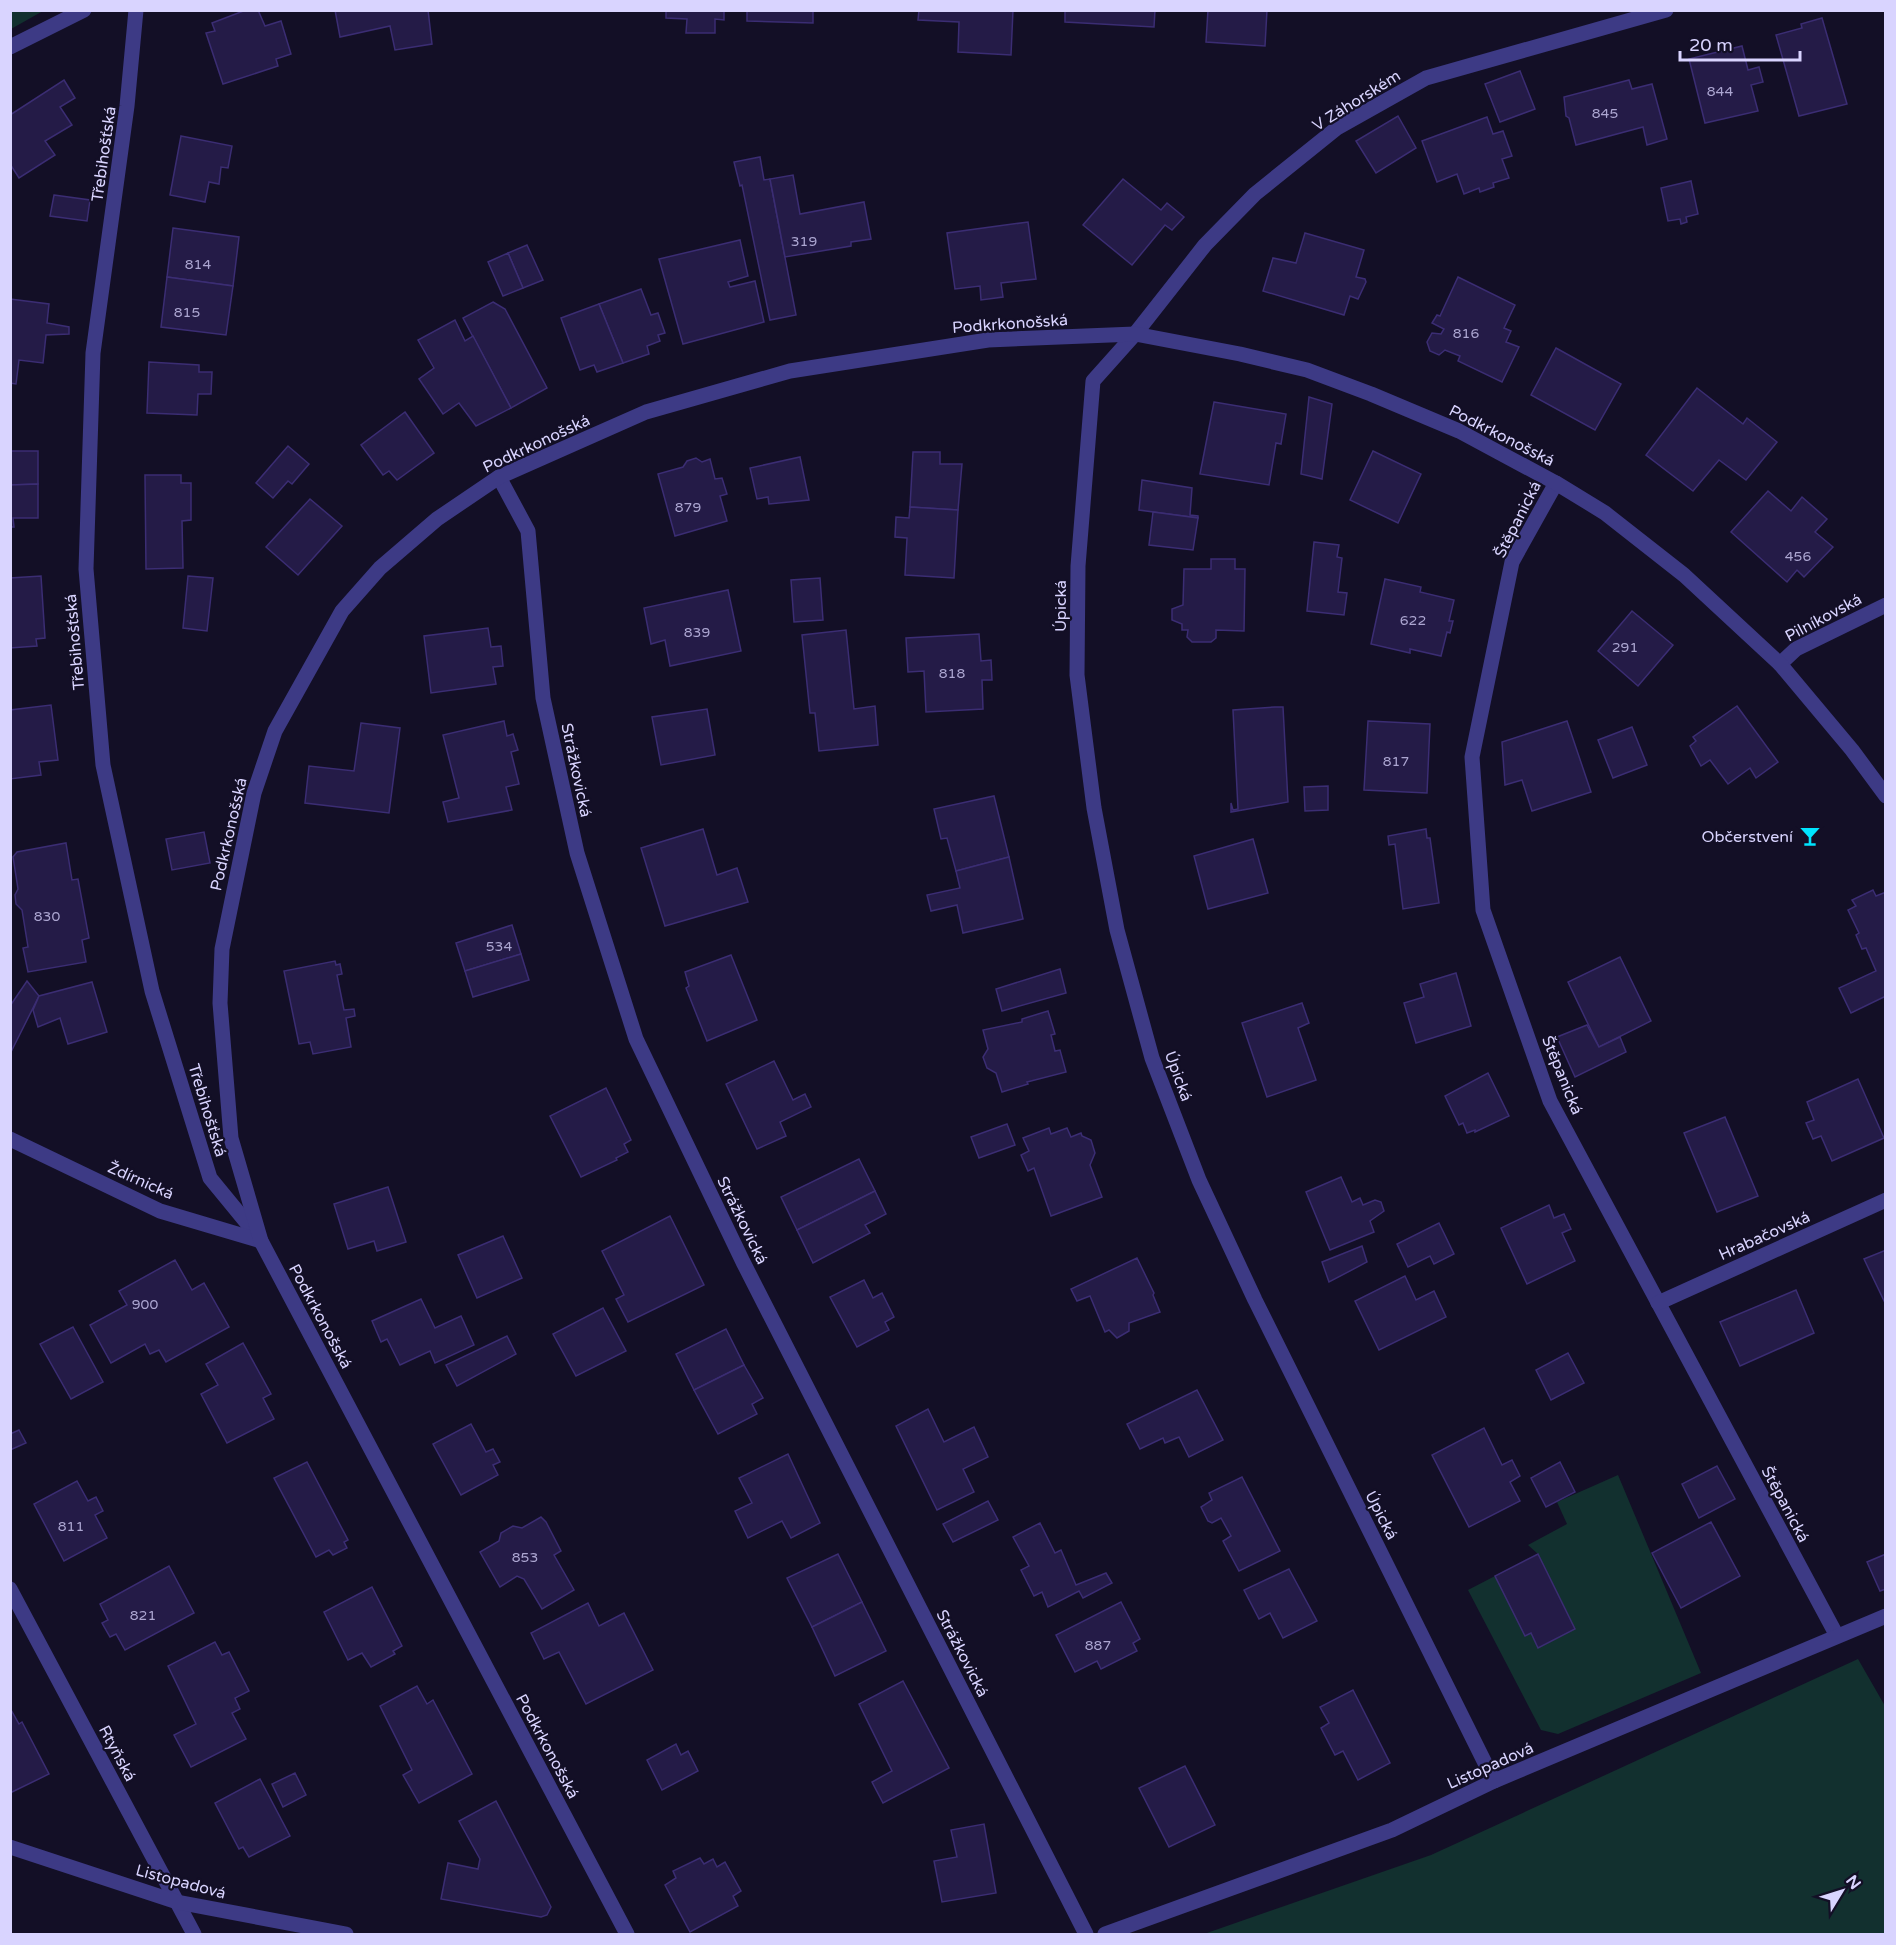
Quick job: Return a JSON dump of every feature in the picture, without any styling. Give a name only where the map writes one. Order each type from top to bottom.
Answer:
[{"type":"street","points":[[10,47],[84,10]]},
{"type":"street","name":"Třebihošťská","points":[[136,10],[127,106],[93,353],[86,569],[103,765],[152,991],[210,1178],[261,1241]]},
{"type":"street","name":"V Záhorském","points":[[1135,334],[1205,245],[1255,194],[1337,128],[1426,78],[1666,10]]},
{"type":"street","name":"Podkrkonošská","points":[[627,1935],[261,1241],[231,1138],[220,1003],[222,949],[254,793],[275,731],[342,611],[380,568],[437,519],[499,477],[646,412],[790,371],[988,339],[1135,334],[1240,354],[1307,370],[1371,394],[1459,431],[1556,483],[1605,513],[1684,575],[1780,664],[1852,750],[1886,796]]},
{"type":"street","name":"Úpická","points":[[1135,334],[1093,381],[1078,566],[1077,675],[1094,808],[1118,930],[1152,1058],[1199,1180],[1255,1300],[1494,1781]]},
{"type":"street","name":"Strážkovická","points":[[499,477],[528,531],[543,698],[577,853],[636,1039],[749,1272],[1086,1935]]},
{"type":"street","name":"Štěpanická","points":[[1556,483],[1512,562],[1472,757],[1483,910],[1550,1101],[1837,1636]]},
{"type":"street","name":"Pilníkovská","points":[[1780,664],[1796,649],[1886,605]]},
{"type":"street","name":"Ždírnická","points":[[10,1139],[160,1211],[261,1241]]},
{"type":"street","name":"Hrabačovská","points":[[1658,1303],[1886,1200]]},
{"type":"street","name":"Rtyňská","points":[[10,1589],[194,1935]]},
{"type":"street","name":"Listopadová","points":[[1105,1935],[1392,1830],[1494,1781],[1886,1617]]},
{"type":"street","name":"Listopadová","points":[[10,1847],[177,1902],[345,1935]]},
{"type":"green space","points":[[11,10],[43,10],[43,11],[11,29]]},
{"type":"green space","points":[[1618,1475],[1701,1673],[1558,1734],[1541,1730],[1468,1590],[1495,1576],[1525,1636],[1531,1633],[1538,1647],[1575,1629],[1538,1554],[1528,1545],[1567,1524],[1557,1502]]},
{"type":"green space","points":[[1858,1659],[1885,1706],[1885,1934],[1204,1934],[1431,1855]]},
{"type":"building","points":[[246,10],[258,10],[265,26],[281,21],[291,54],[276,59],[278,66],[223,84],[206,33],[215,31],[212,23]]},
{"type":"building","points":[[335,10],[428,10],[432,44],[395,50],[390,26],[340,37]]},
{"type":"building","points":[[666,10],[724,10],[724,20],[715,19],[715,33],[686,33],[687,19],[666,18]]},
{"type":"building","points":[[747,10],[813,10],[813,23],[747,21]]},
{"type":"building","points":[[919,10],[1013,10],[1011,55],[958,52],[959,22],[918,20]]},
{"type":"building","points":[[1065,10],[1155,10],[1154,27],[1065,22]]},
{"type":"building","points":[[1208,10],[1267,10],[1265,46],[1206,42]]},
{"type":"building","points":[[1822,18],[1847,104],[1799,116],[1776,35],[1802,28],[1801,24]]},
{"type":"building","points":[[1742,46],[1748,70],[1759,67],[1763,82],[1751,85],[1758,111],[1705,123],[1689,59]]},
{"type":"building","points":[[1520,71],[1535,109],[1500,122],[1485,84]]},
{"type":"building","points":[[64,80],[75,98],[60,107],[72,125],[45,141],[55,155],[19,178],[10,164],[10,115]]},
{"type":"building","points":[[1629,80],[1632,89],[1652,84],[1667,139],[1647,145],[1643,127],[1576,145],[1569,118],[1566,116],[1564,97]]},
{"type":"building","points":[[1398,116],[1416,148],[1376,173],[1356,141]]},
{"type":"building","points":[[1487,117],[1493,134],[1503,131],[1512,156],[1502,159],[1509,178],[1493,183],[1494,187],[1480,192],[1479,188],[1464,194],[1457,174],[1437,182],[1422,141]]},
{"type":"building","points":[[181,136],[232,146],[228,168],[221,167],[219,184],[209,182],[205,202],[170,195]]},
{"type":"building","points":[[760,157],[764,180],[770,179],[796,315],[770,320],[742,185],[740,186],[734,162]]},
{"type":"building","points":[[793,175],[800,214],[864,202],[871,239],[851,242],[851,246],[785,257],[770,179]]},
{"type":"building","points":[[1123,179],[1161,210],[1167,203],[1184,217],[1172,230],[1165,225],[1132,265],[1083,225]]},
{"type":"building","points":[[1691,181],[1698,214],[1686,217],[1687,222],[1681,224],[1680,219],[1668,221],[1661,188]]},
{"type":"building","points":[[54,195],[90,200],[87,221],[50,216]]},
{"type":"building","points":[[1028,222],[1036,279],[1001,283],[1003,297],[981,300],[980,286],[955,289],[947,233]]},
{"type":"building","points":[[173,228],[239,237],[233,286],[167,277]]},
{"type":"building","points":[[1305,233],[1364,250],[1356,277],[1365,279],[1366,282],[1358,299],[1350,296],[1344,315],[1263,291],[1273,258],[1296,263]]},
{"type":"building","points":[[740,240],[748,276],[728,282],[730,287],[755,281],[764,322],[683,344],[659,259]]},
{"type":"building","points":[[527,245],[543,280],[523,288],[508,253]]},
{"type":"building","points":[[508,253],[523,288],[503,296],[488,262]]},
{"type":"building","points":[[167,277],[233,286],[226,335],[161,327]]},
{"type":"building","points":[[1458,277],[1515,305],[1504,328],[1511,331],[1506,342],[1519,347],[1502,382],[1458,361],[1460,356],[1445,350],[1439,355],[1430,351],[1427,342],[1432,333],[1441,334],[1444,329],[1432,323],[1437,315],[1440,316]]},
{"type":"building","points":[[641,289],[651,315],[658,313],[665,333],[658,335],[660,341],[647,346],[649,354],[623,363],[599,304]]},
{"type":"building","points":[[10,299],[49,304],[47,323],[69,327],[69,334],[46,335],[43,363],[19,360],[16,384],[10,383]]},
{"type":"building","points":[[493,302],[505,309],[547,388],[511,408],[463,318]]},
{"type":"building","points":[[599,304],[623,363],[597,372],[594,365],[580,370],[561,318]]},
{"type":"building","points":[[455,320],[465,341],[473,336],[511,408],[476,426],[459,403],[443,414],[419,379],[434,368],[418,340]]},
{"type":"building","points":[[1556,348],[1621,384],[1595,430],[1531,395]]},
{"type":"building","points":[[149,362],[199,365],[199,372],[212,372],[211,394],[198,394],[197,415],[147,413]]},
{"type":"building","points":[[1697,388],[1743,424],[1747,418],[1777,442],[1746,480],[1719,460],[1693,491],[1646,455]]},
{"type":"building","points":[[1309,397],[1332,404],[1322,479],[1301,474]]},
{"type":"building","points":[[1214,402],[1286,414],[1281,444],[1276,443],[1269,485],[1200,474]]},
{"type":"building","points":[[405,412],[434,453],[397,480],[389,471],[383,475],[361,445]]},
{"type":"building","points":[[288,446],[309,464],[292,484],[288,481],[273,498],[256,483]]},
{"type":"building","points":[[10,451],[38,451],[38,484],[10,485]]},
{"type":"building","points":[[1373,451],[1421,474],[1398,523],[1350,500]]},
{"type":"building","points":[[913,452],[940,452],[940,464],[962,464],[958,510],[910,507]]},
{"type":"building","points":[[800,457],[809,500],[769,504],[768,497],[757,499],[750,468]]},
{"type":"building","points":[[696,458],[702,462],[710,459],[715,479],[722,478],[727,494],[720,496],[727,521],[675,536],[658,474],[683,467],[687,461]]},
{"type":"building","points":[[145,475],[181,475],[181,483],[191,483],[191,520],[182,521],[183,568],[146,569]]},
{"type":"building","points":[[1142,480],[1192,488],[1190,515],[1198,516],[1198,518],[1139,510]]},
{"type":"building","points":[[38,484],[38,518],[13,518],[14,527],[10,527],[10,485]]},
{"type":"building","points":[[1768,491],[1791,511],[1802,497],[1827,519],[1815,532],[1833,547],[1804,577],[1797,570],[1787,582],[1731,532]]},
{"type":"building","points":[[310,499],[342,526],[298,575],[266,547]]},
{"type":"building","points":[[910,507],[958,510],[954,578],[905,575],[907,538],[895,537],[896,517],[909,518]]},
{"type":"building","points":[[1153,512],[1198,518],[1193,550],[1149,545]]},
{"type":"building","points":[[1314,542],[1339,545],[1337,557],[1342,558],[1338,592],[1347,593],[1344,615],[1307,611]]},
{"type":"building","points":[[1211,559],[1235,559],[1235,569],[1245,569],[1244,631],[1216,630],[1216,638],[1211,642],[1192,642],[1187,637],[1188,630],[1182,630],[1182,624],[1172,620],[1172,609],[1183,605],[1184,569],[1211,569]]},
{"type":"building","points":[[41,576],[45,638],[36,639],[37,646],[10,648],[10,578]]},
{"type":"building","points":[[188,576],[213,578],[207,631],[183,628]]},
{"type":"building","points":[[820,578],[823,620],[794,622],[791,580]]},
{"type":"building","points":[[1385,579],[1421,587],[1420,592],[1454,600],[1449,621],[1453,621],[1450,633],[1447,632],[1441,656],[1410,649],[1410,653],[1371,644]]},
{"type":"building","points":[[728,590],[741,651],[670,666],[665,640],[651,644],[644,608]]},
{"type":"building","points":[[1632,611],[1673,645],[1638,686],[1598,651]]},
{"type":"building","points":[[488,628],[491,647],[501,646],[503,666],[493,667],[496,684],[431,693],[424,636]]},
{"type":"building","points":[[846,630],[854,709],[875,706],[878,745],[819,751],[815,713],[810,713],[802,635]]},
{"type":"building","points":[[979,634],[981,661],[991,660],[992,680],[982,680],[983,709],[926,712],[924,671],[908,672],[906,638]]},
{"type":"building","points":[[51,705],[58,760],[39,762],[41,775],[10,779],[10,710]]},
{"type":"building","points":[[1737,706],[1778,762],[1756,778],[1750,768],[1728,784],[1710,760],[1701,766],[1690,746],[1696,741],[1693,737]]},
{"type":"building","points":[[1283,707],[1288,802],[1231,812],[1231,803],[1233,810],[1238,809],[1233,710]]},
{"type":"building","points":[[707,709],[715,755],[661,765],[652,717]]},
{"type":"building","points":[[504,721],[507,736],[513,734],[518,750],[511,752],[519,784],[506,787],[512,810],[448,822],[443,802],[459,798],[443,735]]},
{"type":"building","points":[[1368,721],[1430,724],[1427,793],[1364,790]]},
{"type":"building","points":[[1567,721],[1591,792],[1532,811],[1522,780],[1505,785],[1502,742]]},
{"type":"building","points":[[361,723],[400,728],[389,813],[305,803],[309,766],[354,771]]},
{"type":"building","points":[[1632,727],[1647,765],[1613,778],[1598,740]]},
{"type":"building","points":[[1328,786],[1328,810],[1305,811],[1304,787]]},
{"type":"building","points":[[994,796],[1009,857],[956,871],[947,838],[941,839],[934,809]]},
{"type":"building","points":[[703,829],[717,875],[737,868],[748,902],[665,926],[641,848]]},
{"type":"building","points":[[1426,829],[1427,838],[1430,838],[1439,903],[1403,909],[1395,844],[1389,845],[1388,836]]},
{"type":"building","points":[[204,832],[210,863],[172,870],[166,839]]},
{"type":"building","points":[[1253,839],[1268,893],[1208,909],[1194,856]]},
{"type":"building","points":[[66,843],[72,880],[78,879],[89,938],[82,940],[86,962],[28,972],[23,948],[28,947],[22,910],[16,904],[15,895],[18,889],[13,857],[17,852]]},
{"type":"building","points":[[1009,857],[1023,919],[963,933],[957,905],[931,911],[927,895],[960,888],[956,871]]},
{"type":"building","points":[[1873,890],[1876,896],[1886,892],[1886,996],[1851,1013],[1839,988],[1876,971],[1866,948],[1862,949],[1856,935],[1859,933],[1848,910],[1856,906],[1852,900]]},
{"type":"building","points":[[512,925],[521,954],[465,971],[456,943]]},
{"type":"building","points":[[521,954],[529,980],[473,997],[465,971]]},
{"type":"building","points":[[731,955],[757,1020],[707,1041],[686,988],[689,986],[685,972]]},
{"type":"building","points":[[1620,957],[1651,1021],[1599,1047],[1568,982]]},
{"type":"building","points":[[335,961],[336,965],[340,964],[342,974],[337,975],[344,1010],[354,1009],[355,1016],[346,1018],[351,1047],[313,1054],[310,1042],[299,1044],[284,971]]},
{"type":"building","points":[[1060,969],[1066,993],[1002,1011],[996,989]]},
{"type":"building","points":[[1456,973],[1471,1026],[1416,1043],[1404,1003],[1424,997],[1420,984]]},
{"type":"building","points":[[27,981],[39,996],[10,1054],[10,1006]]},
{"type":"building","points":[[92,982],[107,1032],[68,1044],[60,1018],[38,1027],[33,1010],[39,996]]},
{"type":"building","points":[[1302,1003],[1309,1023],[1298,1028],[1316,1080],[1267,1097],[1242,1023]]},
{"type":"building","points":[[1048,1011],[1055,1034],[1051,1035],[1055,1051],[1060,1050],[1066,1072],[1027,1082],[1028,1084],[1002,1092],[996,1073],[987,1068],[983,1057],[988,1049],[983,1030],[1022,1022],[1022,1019]]},
{"type":"building","points":[[1587,1025],[1599,1047],[1620,1037],[1626,1052],[1575,1077],[1557,1037]]},
{"type":"building","points":[[774,1061],[793,1100],[805,1094],[811,1107],[780,1122],[786,1136],[757,1149],[726,1084]]},
{"type":"building","points":[[1488,1073],[1509,1116],[1475,1132],[1475,1130],[1467,1133],[1463,1123],[1459,1125],[1445,1096]]},
{"type":"building","points":[[1858,1079],[1884,1138],[1832,1161],[1821,1136],[1813,1139],[1806,1123],[1814,1120],[1807,1102]]},
{"type":"building","points":[[606,1088],[631,1140],[624,1144],[628,1152],[616,1158],[617,1160],[581,1177],[550,1116]]},
{"type":"building","points":[[1725,1117],[1758,1196],[1717,1212],[1684,1133]]},
{"type":"building","points":[[1007,1124],[1015,1145],[979,1158],[971,1137]]},
{"type":"building","points":[[1049,1128],[1051,1134],[1067,1128],[1071,1137],[1081,1133],[1082,1136],[1091,1140],[1095,1153],[1090,1165],[1102,1197],[1051,1216],[1034,1168],[1028,1171],[1021,1155],[1029,1151],[1023,1138]]},
{"type":"building","points":[[859,1159],[875,1191],[797,1230],[781,1197]]},
{"type":"building","points":[[1341,1177],[1352,1202],[1360,1198],[1363,1205],[1375,1200],[1381,1202],[1384,1211],[1370,1221],[1374,1232],[1330,1250],[1306,1192]]},
{"type":"building","points":[[388,1187],[406,1242],[377,1251],[374,1241],[348,1249],[334,1204]]},
{"type":"building","points":[[875,1191],[886,1214],[865,1225],[870,1233],[813,1263],[797,1230]]},
{"type":"building","points":[[1549,1205],[1554,1218],[1564,1214],[1571,1229],[1562,1233],[1575,1261],[1527,1284],[1501,1228]]},
{"type":"building","points":[[670,1216],[704,1285],[628,1322],[616,1299],[624,1295],[602,1251]]},
{"type":"building","points":[[1439,1223],[1454,1254],[1434,1264],[1430,1256],[1408,1267],[1397,1244]]},
{"type":"building","points":[[503,1236],[522,1278],[477,1298],[458,1255]]},
{"type":"building","points":[[1362,1246],[1367,1262],[1329,1282],[1322,1262]]},
{"type":"building","points":[[1886,1250],[1886,1305],[1864,1259]]},
{"type":"building","points":[[1137,1258],[1154,1293],[1160,1312],[1129,1323],[1129,1331],[1117,1338],[1109,1330],[1105,1332],[1090,1296],[1077,1301],[1071,1289]]},
{"type":"building","points":[[175,1260],[192,1290],[204,1283],[229,1327],[166,1362],[159,1350],[150,1354],[145,1344],[111,1363],[90,1325],[127,1305],[119,1291]]},
{"type":"building","points":[[1405,1276],[1416,1300],[1434,1291],[1446,1317],[1379,1350],[1355,1301]]},
{"type":"building","points":[[864,1280],[873,1298],[882,1293],[894,1317],[885,1322],[889,1330],[857,1347],[830,1297]]},
{"type":"building","points":[[1796,1290],[1814,1333],[1740,1366],[1720,1322]]},
{"type":"building","points":[[421,1299],[435,1328],[461,1316],[474,1345],[435,1363],[430,1351],[400,1365],[387,1339],[381,1342],[372,1321]]},
{"type":"building","points":[[603,1308],[626,1351],[576,1376],[553,1334]]},
{"type":"building","points":[[73,1327],[103,1382],[71,1399],[40,1344]]},
{"type":"building","points":[[726,1329],[744,1365],[694,1390],[676,1354]]},
{"type":"building","points":[[507,1336],[516,1354],[457,1386],[446,1365]]},
{"type":"building","points":[[243,1343],[271,1394],[263,1398],[274,1419],[227,1443],[201,1394],[218,1385],[206,1364]]},
{"type":"building","points":[[1568,1353],[1584,1383],[1551,1400],[1536,1370]]},
{"type":"building","points":[[744,1365],[763,1398],[752,1404],[757,1414],[718,1434],[694,1390]]},
{"type":"building","points":[[1197,1390],[1223,1440],[1189,1457],[1179,1437],[1165,1443],[1163,1438],[1140,1449],[1127,1424]]},
{"type":"building","points":[[928,1409],[944,1442],[974,1427],[988,1457],[963,1469],[974,1492],[937,1510],[896,1426]]},
{"type":"building","points":[[471,1424],[486,1452],[493,1449],[500,1462],[493,1465],[498,1475],[461,1495],[433,1444]]},
{"type":"building","points":[[1484,1428],[1502,1465],[1512,1460],[1520,1476],[1510,1482],[1520,1501],[1469,1527],[1432,1455]]},
{"type":"building","points":[[19,1430],[26,1443],[10,1450],[10,1434]]},
{"type":"building","points":[[788,1454],[820,1523],[791,1538],[782,1521],[748,1538],[735,1511],[752,1503],[739,1478]]},
{"type":"building","points":[[307,1462],[348,1540],[344,1542],[347,1548],[333,1555],[329,1550],[316,1557],[274,1478]]},
{"type":"building","points":[[1560,1462],[1575,1492],[1546,1507],[1531,1478]]},
{"type":"building","points":[[1717,1466],[1735,1499],[1699,1518],[1682,1484]]},
{"type":"building","points":[[1242,1477],[1280,1551],[1239,1571],[1223,1541],[1231,1536],[1221,1518],[1212,1523],[1208,1521],[1201,1507],[1212,1500],[1209,1493]]},
{"type":"building","points":[[77,1481],[88,1501],[96,1497],[103,1511],[95,1515],[107,1538],[64,1561],[34,1504]]},
{"type":"building","points":[[988,1501],[998,1520],[953,1542],[943,1524]]},
{"type":"building","points":[[541,1517],[561,1551],[554,1555],[574,1590],[542,1609],[524,1579],[517,1576],[500,1587],[480,1552],[499,1541],[501,1533],[513,1526],[522,1528]]},
{"type":"building","points":[[1711,1522],[1740,1576],[1681,1608],[1652,1553]]},
{"type":"building","points":[[1040,1523],[1055,1553],[1061,1550],[1076,1585],[1106,1573],[1112,1583],[1083,1598],[1079,1591],[1048,1607],[1042,1592],[1034,1596],[1021,1570],[1029,1566],[1013,1537]]},
{"type":"building","points":[[838,1554],[862,1602],[812,1627],[787,1578]]},
{"type":"building","points":[[1538,1554],[1575,1629],[1538,1648],[1531,1633],[1525,1636],[1495,1576]]},
{"type":"building","points":[[1886,1554],[1886,1589],[1880,1591],[1867,1562]]},
{"type":"building","points":[[169,1566],[194,1613],[125,1650],[116,1634],[110,1637],[102,1623],[108,1620],[100,1604]]},
{"type":"building","points":[[1289,1569],[1317,1621],[1283,1638],[1270,1613],[1259,1619],[1244,1590]]},
{"type":"building","points":[[372,1587],[402,1646],[393,1651],[395,1654],[371,1667],[362,1653],[348,1660],[324,1612]]},
{"type":"building","points":[[862,1602],[886,1651],[835,1676],[812,1627]]},
{"type":"building","points":[[1121,1602],[1140,1639],[1133,1643],[1137,1651],[1101,1669],[1097,1661],[1075,1672],[1056,1635]]},
{"type":"building","points":[[588,1603],[599,1626],[624,1613],[653,1670],[586,1704],[559,1652],[544,1659],[531,1633]]},
{"type":"building","points":[[215,1642],[222,1655],[229,1652],[249,1691],[235,1698],[240,1709],[232,1713],[246,1739],[191,1767],[174,1735],[196,1724],[168,1666]]},
{"type":"building","points":[[903,1681],[949,1768],[883,1803],[872,1782],[892,1771],[859,1704]]},
{"type":"building","points":[[417,1686],[427,1704],[433,1700],[472,1774],[419,1803],[403,1775],[412,1770],[380,1706]]},
{"type":"building","points":[[1353,1690],[1390,1763],[1358,1780],[1343,1751],[1335,1755],[1321,1728],[1329,1723],[1320,1707]]},
{"type":"building","points":[[10,1708],[19,1724],[22,1722],[49,1774],[10,1793]]},
{"type":"building","points":[[676,1744],[681,1755],[688,1751],[698,1771],[662,1790],[647,1760]]},
{"type":"building","points":[[1185,1766],[1215,1825],[1169,1847],[1139,1788]]},
{"type":"building","points":[[295,1773],[306,1795],[283,1807],[272,1784]]},
{"type":"building","points":[[260,1779],[290,1836],[249,1857],[243,1847],[239,1849],[215,1803]]},
{"type":"building","points":[[496,1801],[551,1907],[547,1915],[541,1917],[441,1899],[448,1863],[478,1869],[480,1859],[459,1821]]},
{"type":"building","points":[[984,1824],[996,1893],[942,1902],[934,1861],[957,1857],[951,1830]]},
{"type":"building","points":[[700,1858],[704,1864],[713,1859],[717,1867],[725,1862],[741,1891],[733,1896],[738,1906],[690,1932],[665,1885],[676,1878],[673,1871]]},
{"type":"place","name":"Občerstvení","points":[[1810,836]]}]
